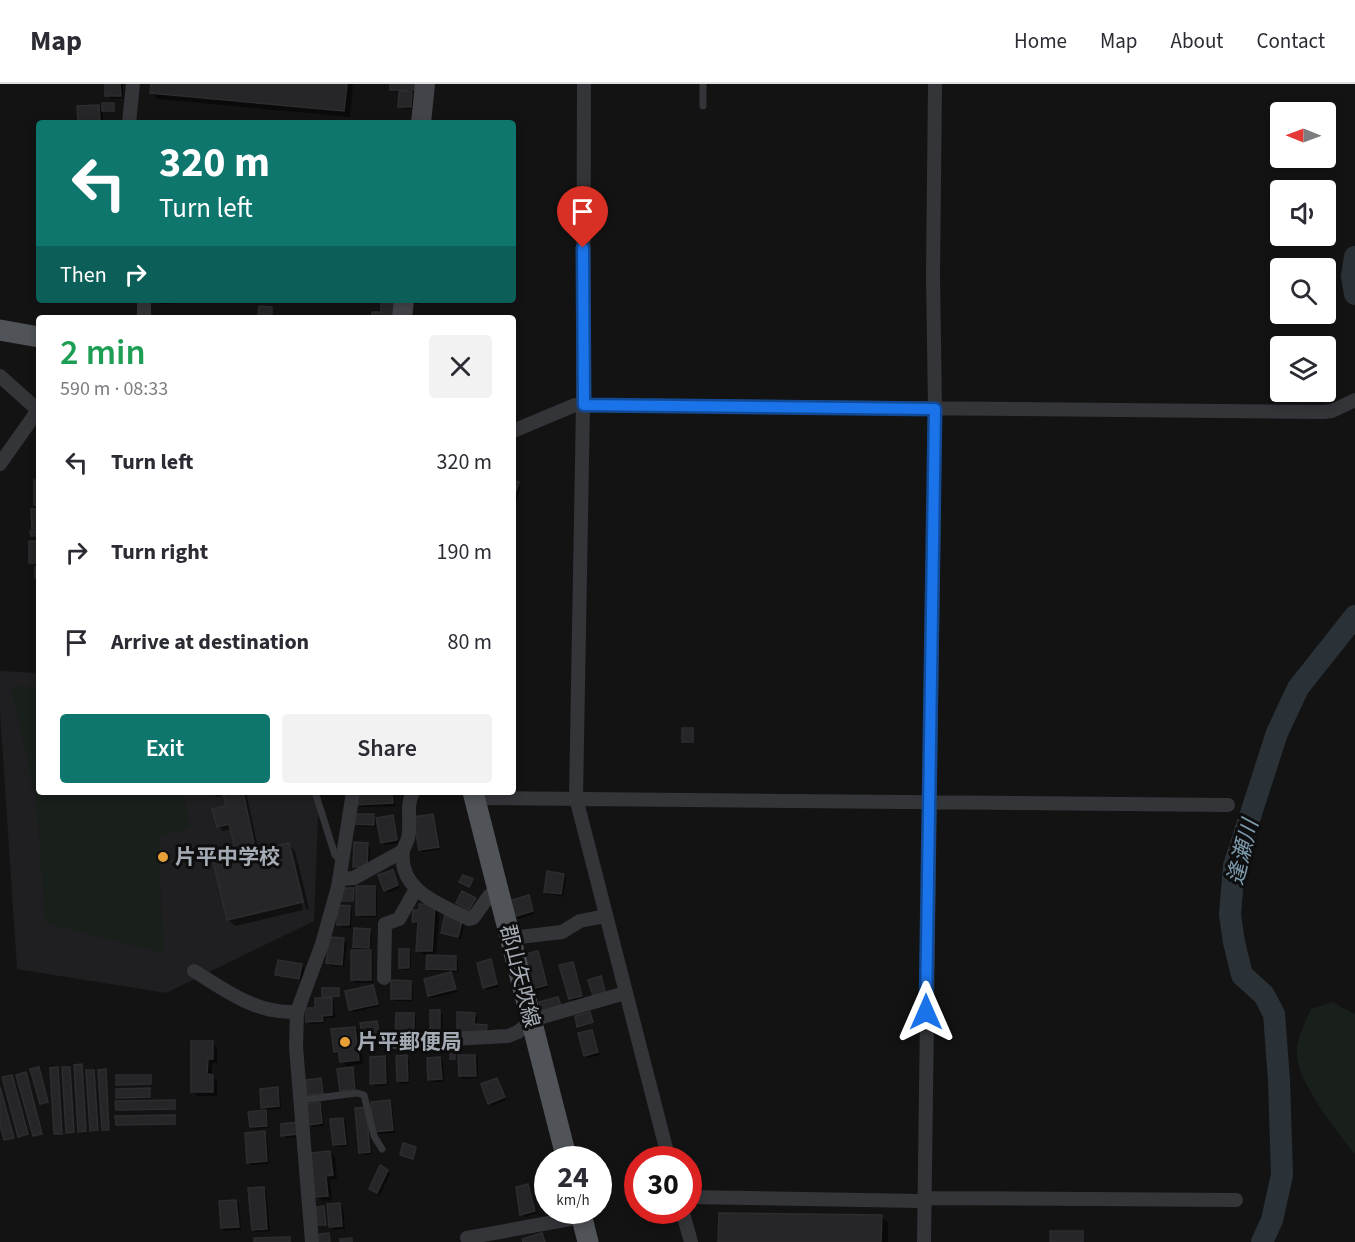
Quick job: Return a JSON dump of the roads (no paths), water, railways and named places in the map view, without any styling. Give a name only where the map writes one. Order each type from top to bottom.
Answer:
[{"type":"main road","points":[[421,120],[425,84]]},
{"type":"main road","points":[[0,330],[36,336]]},
{"type":"main road","name":"郡山矢吹線","points":[[474,795],[564,1146]]},
{"type":"main road","points":[[582,1224],[585,1241]]},
{"type":"street","points":[[129,120],[133,84]]},
{"type":"street","points":[[585,84],[584,405],[576,798],[665,1146]]},
{"type":"street","points":[[924,1242],[935,409],[933,275],[935,84]]},
{"type":"street","points":[[0,376],[36,407]]},
{"type":"street","points":[[516,430],[575,405],[1324,412],[1340,408],[1355,400]]},
{"type":"street","points":[[0,464],[36,414]]},
{"type":"street","points":[[312,1242],[297,1012],[322,944],[340,879],[350,795]]},
{"type":"street","points":[[412,795],[408,807],[408,839],[403,851],[405,875],[408,882],[416,889],[469,919],[473,918],[489,896],[498,890]]},
{"type":"street","points":[[474,795],[928,803],[1228,805]]},
{"type":"street","points":[[340,879],[356,877],[403,851]]},
{"type":"street","points":[[384,978],[385,924],[401,916],[416,889]]},
{"type":"street","points":[[511,938],[562,932],[580,921],[606,916]]},
{"type":"street","points":[[194,971],[248,1004],[269,1011],[297,1012]]},
{"type":"street","points":[[394,1042],[508,1036],[518,1032],[532,1020],[626,993]]},
{"type":"street","points":[[702,1197],[919,1201],[925,1198],[1236,1200]]},
{"type":"street","points":[[467,1238],[514,1236],[551,1224]]},
{"type":"street","points":[[686,1224],[691,1242]]},
{"type":"lane","points":[[703,84],[703,106]]},
{"type":"lane","points":[[316,795],[335,855],[343,862]]},
{"type":"lane","points":[[301,1100],[357,1093],[364,1095],[374,1136],[382,1149]]},
{"type":"waterway","name":"逢瀬川","points":[[1355,257],[1352,276],[1355,294]]},
{"type":"waterway","name":"逢瀬川","points":[[1262,1242],[1272,1220],[1282,1175],[1279,1080],[1274,1014],[1264,995],[1242,975],[1234,942],[1230,915],[1234,866],[1277,733],[1298,688],[1355,616]]},
{"type":"place","name":"片平中学校","points":[[163,857]]},
{"type":"place","name":"片平郵便局","points":[[345,1042]]}]
